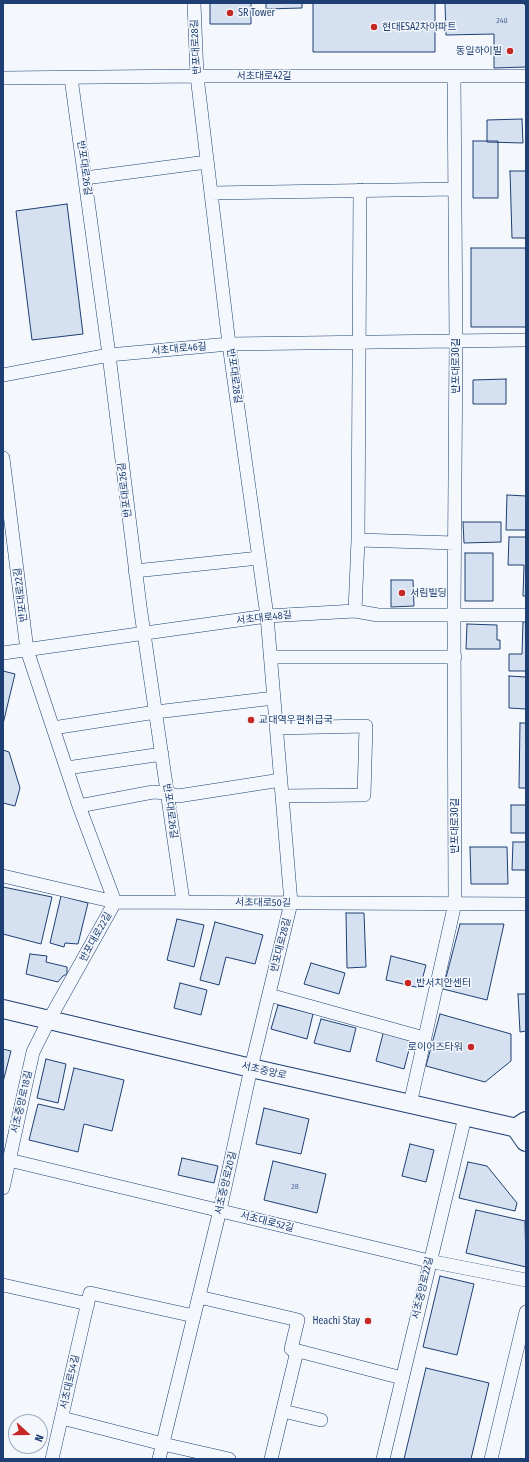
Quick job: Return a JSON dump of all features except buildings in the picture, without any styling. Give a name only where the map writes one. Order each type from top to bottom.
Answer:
[{"type":"main road","name":"서초중앙로","points":[[3,1009],[251,1068],[524,1130]]},
{"type":"street","name":"반포대로28길","points":[[194,3],[197,76],[207,162],[229,344],[267,616],[291,903],[251,1068]]},
{"type":"street","name":"서초대로42길","points":[[3,78],[197,76],[526,76]]},
{"type":"street","name":"반포대로30길","points":[[410,1104],[455,903],[454,614],[456,341],[454,76]]},
{"type":"street","name":"반포대로26길","points":[[71,78],[109,355],[135,571],[183,901]]},
{"type":"street","points":[[85,178],[207,162]]},
{"type":"street","points":[[211,192],[454,189]]},
{"type":"street","points":[[355,611],[358,540],[360,190]]},
{"type":"street","name":"서초대로46길","points":[[3,375],[109,355],[229,344],[526,340]]},
{"type":"street","name":"반포대로22길","points":[[3,458],[7,508],[27,650],[79,806],[116,902],[50,1020]]},
{"type":"street","points":[[358,540],[455,543]]},
{"type":"street","points":[[135,571],[259,558]]},
{"type":"street","name":"서초대로48길","points":[[3,653],[267,616],[355,611],[378,615],[526,615]]},
{"type":"street","points":[[270,657],[455,657]]},
{"type":"street","points":[[53,728],[156,712],[274,698]]},
{"type":"street","points":[[276,728],[366,726],[364,794],[282,796]]},
{"type":"street","points":[[67,768],[162,754]]},
{"type":"street","points":[[79,806],[153,792],[167,793],[178,796],[280,780]]},
{"type":"street","name":"서초대로50길","points":[[3,876],[116,902],[183,901],[526,904]]},
{"type":"street","points":[[269,995],[424,1038]]},
{"type":"street","name":"서초중앙로18길","points":[[3,1188],[34,1052],[50,1020]]},
{"type":"street","name":"서초중앙로20길","points":[[159,1459],[220,1210],[251,1068]]},
{"type":"street","name":"서초중앙로22길","points":[[383,1459],[429,1261],[465,1117]]},
{"type":"street","name":"서초대로52길","points":[[9,1160],[429,1261],[526,1280]]},
{"type":"street","points":[[3,1285],[88,1304],[90,1293],[194,1316]]},
{"type":"street","points":[[199,1297],[298,1320],[291,1349],[402,1378]]},
{"type":"street","name":"서초대로54길","points":[[52,1459],[88,1304]]},
{"type":"street","points":[[491,1459],[526,1312]]},
{"type":"street","points":[[271,1459],[298,1351]]},
{"type":"street","points":[[283,1411],[320,1420]]},
{"type":"street","points":[[62,1418],[229,1459]]},
{"type":"place","name":"SR Tower","points":[[230,13]]},
{"type":"place","name":"현대ESA2차아파트","points":[[374,27]]},
{"type":"place","name":"동일하이빌","points":[[510,51]]},
{"type":"place","name":"서림빌딩","points":[[402,593]]},
{"type":"place","name":"교대역우편취급국","points":[[251,720]]},
{"type":"place","name":"반서치안센터","points":[[408,983]]},
{"type":"place","name":"로이어즈타워","points":[[471,1047]]},
{"type":"place","name":"Heachi Stay","points":[[368,1321]]}]
